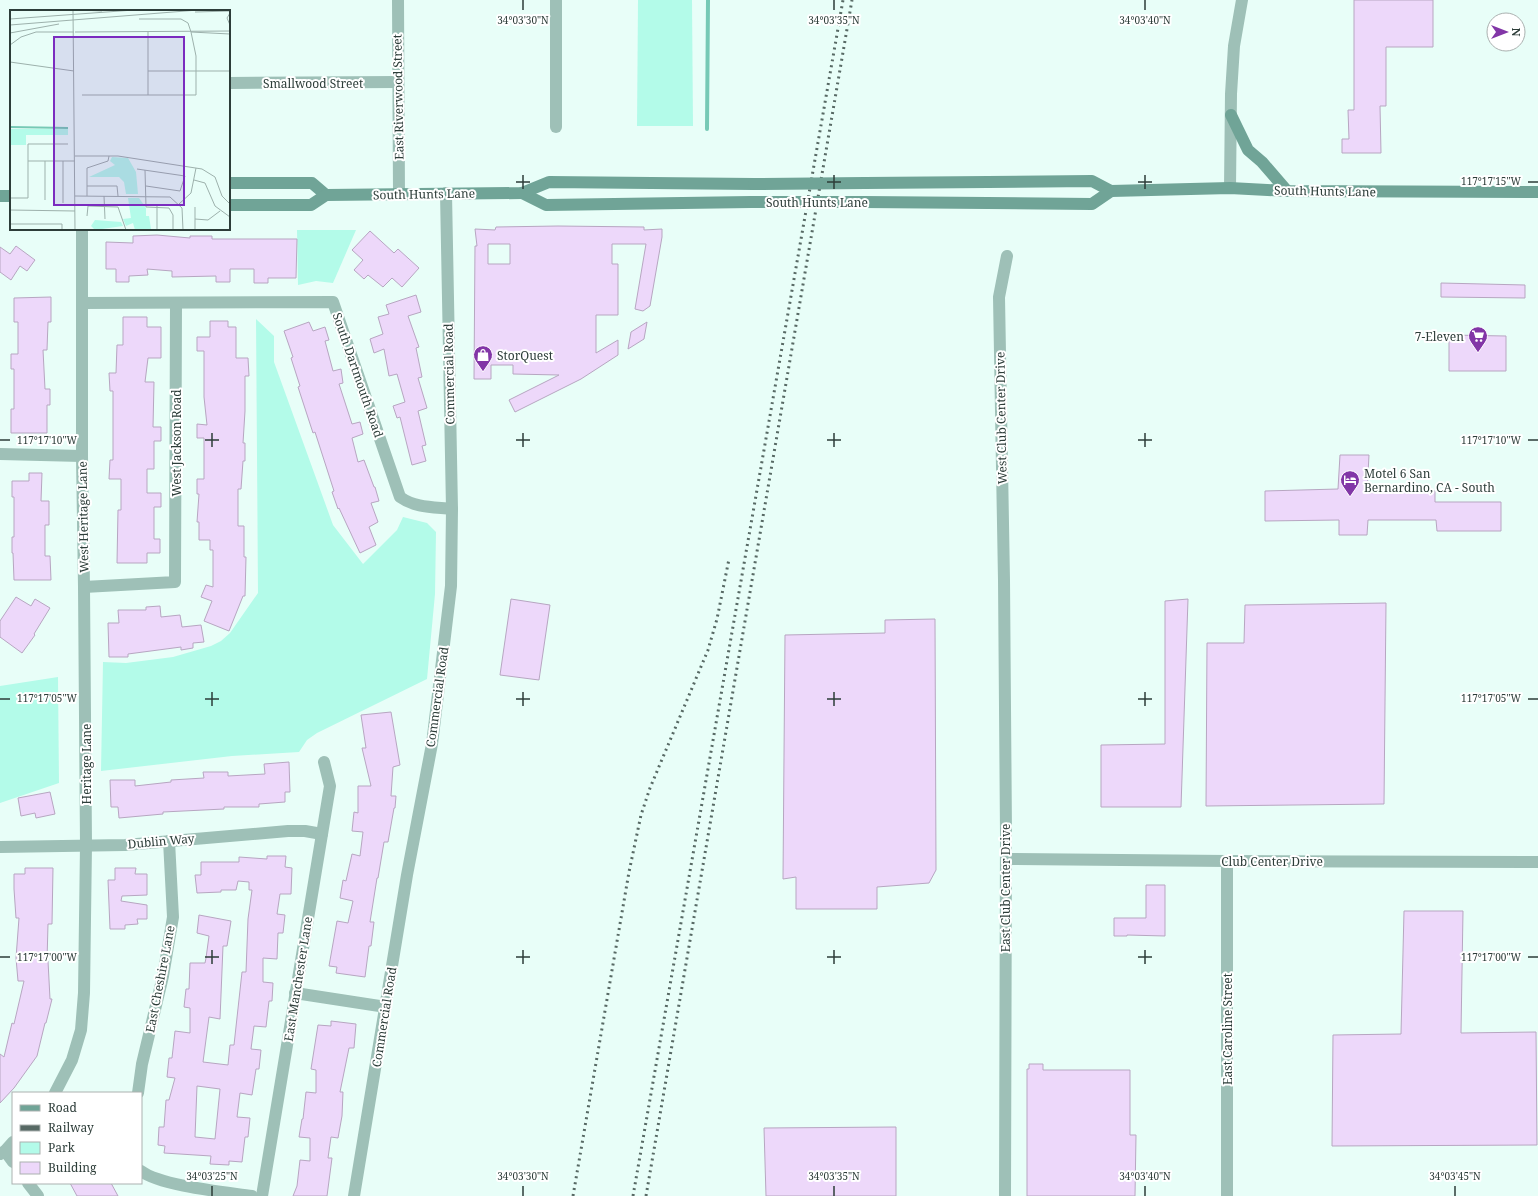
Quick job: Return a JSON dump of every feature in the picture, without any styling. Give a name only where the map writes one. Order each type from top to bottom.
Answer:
[{"type":"main road","points":[[1231,116],[1248,150],[1262,162],[1287,191]]},
{"type":"main road","name":"South Hunts Lane","points":[[326,195],[522,193],[549,182],[754,184],[1092,181],[1111,191],[1230,188],[1287,191],[1538,192]]},
{"type":"main road","points":[[230,183],[312,183],[326,195],[312,205],[230,205]]},
{"type":"main road","name":"South Hunts Lane","points":[[522,193],[546,205],[751,202],[1092,204],[1111,191]]},
{"type":"street","name":"East Riverwood Street","points":[[398,0],[399,195]]},
{"type":"street","points":[[556,0],[556,127]]},
{"type":"street","points":[[1230,188],[1234,46],[1242,0]]},
{"type":"street","name":"Smallwood Street","points":[[230,83],[398,82]]},
{"type":"street","name":"Commercial Road","points":[[354,1196],[407,875],[432,744],[451,586],[452,509],[446,193]]},
{"type":"street","points":[[82,230],[82,303]]},
{"type":"street","name":"West Club Center Drive","points":[[1004,580],[999,297],[1007,256]]},
{"type":"street","name":"South Dartmouth Road","points":[[82,303],[176,304],[332,302],[400,496],[409,503],[419,506],[452,509]]},
{"type":"street","name":"West Heritage Lane","points":[[82,303],[84,587]]},
{"type":"street","name":"West Jackson Road","points":[[84,587],[175,582],[176,304]]},
{"type":"street","points":[[0,454],[82,456]]},
{"type":"street","name":"East Club Center Drive","points":[[1004,580],[1006,859],[1005,1196]]},
{"type":"street","name":"Heritage Lane","points":[[56,1092],[72,1060],[81,1030],[84,993],[86,845],[84,587]]},
{"type":"street","name":"East Manchester Lane","points":[[262,1196],[330,786],[324,762]]},
{"type":"street","name":"Dublin Way","points":[[0,847],[125,845],[288,830],[305,830],[322,834]]},
{"type":"street","name":"East Cheshire Lane","points":[[138,1092],[142,1064],[163,976],[173,917],[169,841]]},
{"type":"street","name":"Club Center Drive","points":[[1006,859],[1538,862]]},
{"type":"street","name":"East Caroline Street","points":[[1227,861],[1228,1196]]},
{"type":"street","points":[[295,993],[386,1007]]},
{"type":"street","points":[[6,1149],[12,1160]]},
{"type":"street","points":[[142,1172],[146,1175],[176,1184],[252,1196]]},
{"type":"street","points":[[29,1184],[38,1196]]},
{"type":"green space","points":[[638,0],[692,0],[693,126],[637,126]]},
{"type":"green space","points":[[297,230],[356,230],[333,283],[316,281],[298,285]]},
{"type":"green space","points":[[256,319],[274,336],[274,362],[333,525],[363,564],[397,530],[403,517],[427,523],[436,532],[435,594],[427,679],[317,733],[307,740],[299,752],[232,756],[101,771],[103,662],[126,663],[173,657],[211,646],[221,641],[230,633],[258,593]]},
{"type":"green space","points":[[58,677],[59,783],[0,803],[0,686]]},
{"type":"building","points":[[1354,0],[1433,0],[1433,47],[1386,47],[1386,106],[1380,106],[1381,153],[1342,153],[1342,139],[1349,139],[1348,110],[1354,110]]},
{"type":"building","points":[[496,227],[644,227],[644,230],[662,229],[662,237],[650,306],[643,311],[635,309],[646,244],[612,244],[612,264],[618,264],[618,315],[596,315],[596,353],[618,340],[618,355],[581,379],[515,412],[509,400],[559,375],[513,374],[513,365],[491,365],[491,379],[474,379],[475,246],[477,246],[475,229],[495,230]],"holes":[[[488,244],[510,244],[510,264],[488,264]]]},
{"type":"building","points":[[370,231],[394,253],[398,249],[419,268],[402,287],[392,278],[383,287],[368,275],[364,279],[354,270],[363,260],[352,250]]},
{"type":"building","points":[[157,235],[190,238],[190,236],[212,236],[212,239],[297,239],[296,278],[268,278],[268,283],[254,283],[254,269],[230,269],[230,282],[216,282],[216,276],[172,277],[172,271],[147,269],[148,275],[129,276],[129,282],[116,282],[116,269],[106,269],[106,242],[133,243],[133,236]]},
{"type":"building","points":[[16,246],[35,260],[27,271],[20,266],[11,280],[0,272],[0,247],[10,254]]},
{"type":"building","name":"7-Eleven","points":[[1441,283],[1525,285],[1525,298],[1441,297]]},
{"type":"building","points":[[416,295],[421,312],[408,316],[419,347],[416,348],[422,377],[418,378],[427,408],[418,411],[426,445],[422,446],[426,461],[412,465],[400,417],[397,418],[393,406],[405,402],[397,374],[389,376],[384,349],[374,353],[370,339],[383,334],[378,317],[389,314],[386,305]]},
{"type":"building","points":[[51,297],[51,322],[48,322],[47,350],[43,350],[45,389],[50,389],[50,405],[47,405],[47,433],[11,433],[11,409],[14,409],[14,369],[11,369],[11,354],[18,354],[18,322],[14,322],[14,298]]},
{"type":"building","points":[[123,317],[147,317],[147,327],[161,327],[161,358],[148,358],[145,382],[154,382],[153,427],[161,427],[161,441],[154,441],[154,469],[147,469],[147,493],[161,493],[161,507],[154,507],[154,539],[160,539],[160,553],[147,553],[147,563],[117,563],[118,510],[121,510],[121,479],[109,479],[110,460],[113,460],[113,391],[110,391],[109,373],[116,373],[117,345],[123,345]]},
{"type":"building","points":[[210,321],[228,321],[228,327],[236,327],[236,358],[248,358],[249,376],[245,376],[243,443],[245,443],[245,461],[243,461],[241,489],[238,489],[238,526],[244,526],[244,557],[246,557],[245,596],[243,596],[229,631],[204,621],[212,601],[201,597],[206,585],[213,587],[213,550],[210,550],[210,540],[199,540],[199,522],[197,522],[199,494],[197,494],[197,479],[204,479],[204,438],[197,438],[197,424],[207,425],[204,397],[204,351],[197,351],[197,337],[210,337]]},
{"type":"building","points":[[309,322],[313,331],[325,327],[329,340],[325,341],[333,371],[341,369],[343,383],[339,384],[352,424],[360,422],[363,434],[352,438],[358,462],[364,460],[379,501],[371,503],[378,522],[369,527],[376,545],[360,553],[339,508],[338,509],[332,492],[334,491],[315,432],[313,433],[298,387],[300,386],[291,358],[293,357],[284,331]]},
{"type":"building","points":[[647,322],[644,339],[628,349],[631,332]]},
{"type":"building","name":"7-Eleven","points":[[1449,335],[1506,336],[1506,371],[1449,371]]},
{"type":"building","name":"Motel 6 San Bernardino, CA - South","points":[[1340,455],[1369,455],[1367,492],[1435,491],[1435,502],[1501,502],[1501,531],[1437,531],[1436,520],[1368,520],[1367,535],[1339,535],[1339,520],[1265,521],[1265,491],[1338,489]]},
{"type":"building","points":[[29,473],[42,473],[41,501],[49,501],[49,525],[45,525],[45,556],[50,556],[51,580],[14,580],[12,537],[14,537],[14,497],[12,497],[12,481],[29,481]]},
{"type":"building","points":[[16,597],[31,606],[35,599],[50,608],[34,634],[35,635],[22,653],[0,637],[0,621]]},
{"type":"building","points":[[511,599],[550,605],[539,680],[500,675]]},
{"type":"building","points":[[1188,599],[1181,807],[1101,807],[1101,745],[1165,744],[1165,601]]},
{"type":"building","points":[[1386,603],[1384,804],[1206,806],[1207,643],[1244,643],[1245,605]]},
{"type":"building","points":[[160,606],[161,617],[180,615],[182,627],[201,625],[204,642],[193,643],[193,648],[181,650],[181,647],[128,654],[128,657],[109,657],[108,623],[119,623],[118,610],[146,610],[146,607]]},
{"type":"building","points":[[935,619],[936,870],[929,883],[877,887],[877,909],[796,909],[796,877],[783,879],[785,635],[885,633],[885,620]]},
{"type":"building","points":[[391,712],[400,765],[393,767],[391,796],[396,796],[395,808],[388,842],[384,842],[377,878],[370,922],[374,922],[365,977],[336,973],[337,967],[329,966],[337,921],[348,923],[353,901],[340,898],[343,880],[346,881],[352,854],[360,856],[363,832],[352,831],[354,812],[358,813],[358,786],[371,786],[362,748],[366,748],[361,715]]},
{"type":"building","points":[[289,762],[290,792],[285,792],[285,802],[259,804],[259,807],[224,807],[224,809],[163,812],[163,814],[119,818],[118,807],[111,807],[110,780],[135,780],[135,786],[171,782],[171,780],[204,778],[203,772],[228,772],[228,776],[265,774],[264,764]]},
{"type":"building","points":[[50,792],[55,814],[36,818],[35,813],[21,816],[18,798]]},
{"type":"building","points":[[267,856],[286,856],[285,867],[292,868],[291,894],[280,894],[277,914],[285,915],[283,933],[278,933],[277,959],[263,958],[263,982],[273,983],[272,1001],[269,1001],[266,1027],[254,1026],[251,1049],[261,1050],[259,1069],[256,1069],[252,1095],[240,1093],[237,1117],[250,1118],[248,1137],[245,1137],[242,1162],[229,1161],[229,1165],[210,1164],[211,1156],[164,1153],[165,1146],[158,1145],[159,1127],[164,1127],[166,1100],[169,1100],[175,1078],[167,1077],[169,1058],[172,1058],[175,1031],[190,1033],[190,1008],[184,1007],[186,989],[189,989],[190,963],[205,963],[206,958],[209,936],[197,933],[199,915],[231,921],[227,946],[223,946],[220,1019],[209,1017],[203,1062],[228,1065],[230,1045],[234,1045],[242,972],[246,972],[248,919],[252,890],[249,890],[249,882],[238,881],[236,890],[197,893],[195,875],[201,875],[201,862],[239,862],[239,857],[267,859]],"holes":[[[197,1086],[220,1089],[215,1139],[195,1137]]]},
{"type":"building","points":[[25,868],[53,868],[52,924],[48,924],[47,961],[50,999],[52,999],[37,1056],[14,1088],[0,1103],[0,1054],[4,1057],[12,1023],[14,1024],[24,981],[18,981],[16,958],[19,918],[16,918],[14,874],[25,874]]},
{"type":"building","points":[[115,868],[136,868],[135,874],[147,874],[147,895],[122,896],[121,901],[147,905],[147,919],[137,919],[138,924],[125,925],[125,929],[110,929],[108,880],[115,880]]},
{"type":"building","points":[[1146,885],[1165,885],[1165,936],[1114,936],[1114,918],[1146,918]]},
{"type":"building","points":[[1404,911],[1463,911],[1461,1033],[1536,1032],[1537,1145],[1332,1146],[1333,1035],[1401,1034]]},
{"type":"building","points":[[331,1021],[356,1024],[354,1048],[349,1048],[340,1092],[343,1092],[342,1116],[338,1138],[331,1137],[328,1158],[332,1158],[327,1196],[293,1196],[297,1186],[300,1160],[310,1161],[310,1138],[299,1137],[306,1092],[316,1093],[316,1070],[311,1069],[318,1025],[331,1026]]},
{"type":"building","points":[[1029,1064],[1043,1064],[1043,1070],[1130,1070],[1130,1135],[1136,1135],[1135,1196],[1027,1196],[1027,1069],[1029,1069]]},
{"type":"building","points":[[896,1127],[896,1196],[766,1196],[764,1128]]},
{"type":"building","points":[[71,1184],[112,1184],[118,1196],[77,1196]]},
{"type":"waterway","points":[[707,129],[708,0]]},
{"type":"railway","points":[[633,1196],[843,0]]},
{"type":"railway","points":[[646,1196],[852,0]]},
{"type":"railway","points":[[573,1196],[629,872],[641,815],[650,788],[708,650],[717,619],[729,559]]},
{"type":"place","name":"7-Eleven","points":[[1478,353]]},
{"type":"place","name":"StorQuest","points":[[483,372]]},
{"type":"place","name":"Motel 6 San Bernardino, CA - South","points":[[1350,497]]}]
